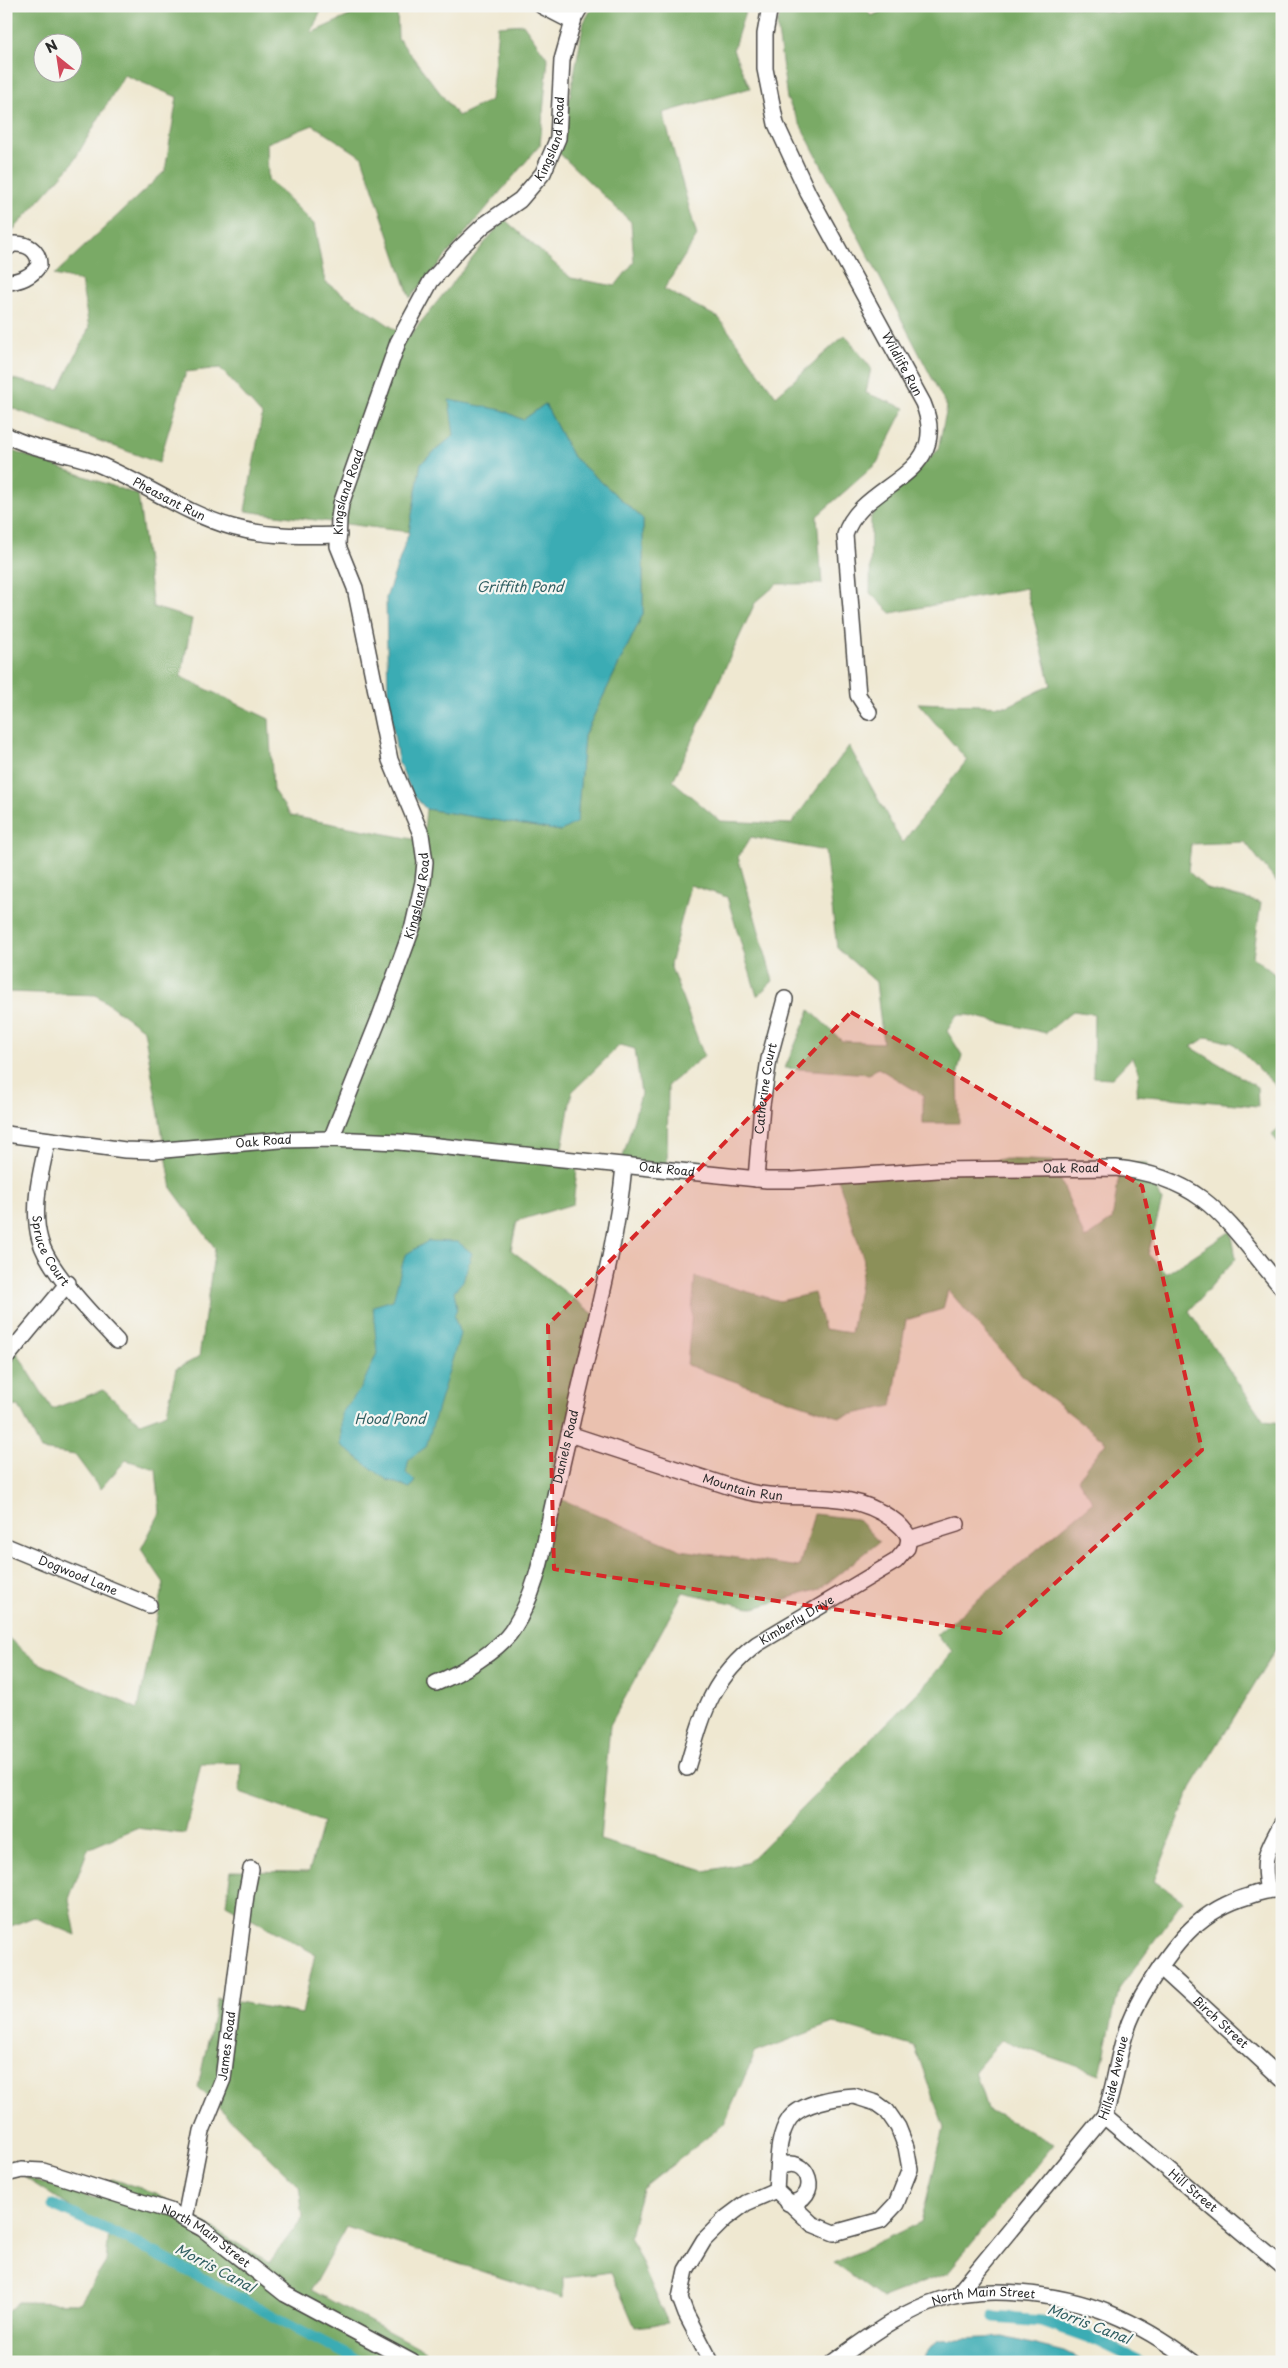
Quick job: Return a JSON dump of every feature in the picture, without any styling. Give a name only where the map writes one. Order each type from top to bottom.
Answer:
[{"type":"street","points":[[542,6],[572,22]]},
{"type":"street","name":"Kingsland Road","points":[[331,1139],[407,944],[421,891],[425,862],[419,827],[397,780],[386,747],[357,597],[348,568],[338,546],[342,504],[385,378],[413,311],[444,264],[484,225],[520,200],[543,173],[558,138],[562,60],[572,22],[581,6]]},
{"type":"street","name":"Wildlife Run","points":[[770,6],[765,34],[764,69],[776,124],[808,193],[923,403],[928,423],[926,444],[918,463],[859,511],[850,522],[845,535],[858,695],[869,712]]},
{"type":"street","points":[[6,249],[13,244],[29,246],[35,251],[39,265],[35,272],[23,278],[6,282]]},
{"type":"street","name":"Pheasant Run","points":[[6,435],[20,442],[90,461],[201,516],[232,527],[272,535],[338,535]]},
{"type":"street","name":"Catherine Court","points":[[756,1179],[762,1105],[770,1059],[785,1000]]},
{"type":"street","name":"Oak Road","points":[[6,1134],[97,1148],[153,1151],[244,1142],[331,1139],[399,1142],[756,1179],[793,1180],[938,1170],[1116,1168],[1137,1170],[1177,1182],[1212,1205],[1282,1288]]},
{"type":"street","name":"Spruce Court","points":[[48,1140],[40,1183],[38,1232],[45,1252],[68,1284],[117,1341]]},
{"type":"street","name":"Daniels Road","points":[[436,1683],[472,1664],[506,1639],[514,1628],[537,1577],[594,1332],[622,1194],[624,1166]]},
{"type":"street","points":[[6,1358],[68,1284]]},
{"type":"street","name":"Mountain Run","points":[[569,1434],[752,1492],[843,1498],[856,1501],[894,1520],[908,1535],[909,1539]]},
{"type":"street","points":[[909,1539],[957,1524]]},
{"type":"street","name":"Kimberly Drive","points":[[687,1768],[711,1696],[718,1683],[740,1657],[757,1644],[896,1561],[907,1548],[909,1539]]},
{"type":"street","name":"Dogwood Lane","points":[[6,1546],[149,1605]]},
{"type":"street","points":[[1275,1890],[1264,1871],[1264,1857],[1282,1823]]},
{"type":"street","name":"James Road","points":[[185,2218],[202,2131],[223,2079],[246,1895],[251,1869]]},
{"type":"street","name":"Hillside Avenue","points":[[957,2296],[1104,2116],[1111,2098],[1124,2036],[1133,2014],[1160,1967],[1186,1932],[1210,1913],[1235,1900],[1275,1890]]},
{"type":"street","name":"Birch Street","points":[[1160,1967],[1282,2079]]},
{"type":"street","points":[[854,2096],[876,2103],[887,2111],[898,2127],[906,2147],[910,2169],[905,2186],[896,2204],[881,2220],[834,2233],[812,2224],[776,2190],[778,2168],[781,2140],[790,2118],[803,2110],[835,2097],[854,2096]]},
{"type":"street","name":"Hill Street","points":[[1104,2116],[1282,2266]]},
{"type":"street","points":[[778,2168],[792,2164],[802,2168],[808,2176],[809,2186],[806,2195],[798,2201],[788,2203]]},
{"type":"street","name":"North Main Street","points":[[6,2174],[22,2170],[43,2171],[170,2211],[185,2218],[232,2251],[285,2294],[412,2362]]},
{"type":"street","points":[[711,2362],[686,2314],[680,2298],[686,2270],[704,2240],[726,2218],[746,2203],[776,2190]]},
{"type":"street","name":"North Main Street","points":[[833,2362],[900,2317],[921,2307],[957,2296],[1004,2292],[1054,2296],[1074,2300],[1114,2315],[1151,2334],[1192,2362]]},
{"type":"highlighted area","points":[[851,1012],[1142,1186],[1202,1450],[1000,1633],[554,1569],[548,1325]]},
{"type":"green space","points":[[6,6],[323,6],[311,33],[371,6],[397,6],[398,38],[458,116],[491,100],[498,26],[523,24],[548,59],[540,145],[410,298],[362,157],[313,125],[267,143],[268,179],[314,224],[325,282],[408,338],[504,219],[571,278],[615,286],[634,262],[631,222],[559,153],[584,22],[593,6],[747,6],[733,50],[750,88],[663,113],[697,236],[664,289],[719,318],[776,396],[845,335],[871,368],[866,393],[905,408],[877,463],[817,516],[822,584],[777,584],[755,603],[673,781],[720,821],[791,824],[849,746],[902,843],[967,760],[918,703],[1008,706],[1051,685],[1026,588],[891,613],[870,593],[871,516],[938,450],[947,407],[787,99],[777,24],[783,6],[864,6],[871,16],[895,6],[1065,6],[1121,13],[1130,6],[1282,6],[1282,889],[1245,842],[1191,844],[1188,871],[1207,889],[1261,903],[1253,957],[1282,980],[1282,1092],[1233,1043],[1207,1037],[1191,1047],[1257,1087],[1258,1106],[1136,1095],[1139,1074],[1132,1057],[1112,1078],[1093,1077],[1094,1014],[1073,1011],[1046,1033],[968,1015],[957,1015],[947,1031],[962,1055],[958,1071],[959,1123],[923,1123],[923,1095],[878,1068],[869,1074],[785,1068],[810,1010],[842,1041],[883,1043],[876,982],[837,948],[825,851],[751,837],[738,857],[773,981],[757,996],[727,897],[690,885],[670,965],[704,1056],[668,1085],[667,1170],[621,1164],[641,1094],[635,1049],[620,1045],[572,1092],[560,1159],[578,1161],[573,1204],[517,1221],[511,1250],[595,1315],[556,1497],[681,1550],[799,1567],[814,1514],[857,1519],[879,1542],[820,1589],[754,1608],[683,1592],[610,1725],[600,1840],[705,1871],[747,1863],[926,1684],[953,1651],[936,1635],[1093,1502],[1078,1479],[1106,1442],[1024,1377],[948,1290],[943,1309],[906,1320],[892,1406],[839,1417],[687,1365],[695,1277],[780,1301],[814,1293],[824,1329],[851,1333],[864,1261],[837,1175],[949,1172],[1001,1159],[1053,1161],[1085,1239],[1112,1220],[1121,1164],[1146,1163],[1162,1201],[1148,1254],[1166,1274],[1231,1231],[1236,1258],[1189,1311],[1264,1421],[1282,1423],[1282,1639],[1191,1788],[1154,1881],[1183,1901],[1119,1989],[1100,2074],[1001,2040],[975,2071],[987,2109],[1054,2144],[948,2272],[882,2298],[834,2263],[921,2222],[944,2128],[915,2047],[833,2023],[755,2053],[724,2124],[642,2189],[630,2236],[668,2323],[635,2327],[611,2272],[563,2278],[563,2298],[346,2227],[311,2290],[425,2351],[423,2362],[6,2362],[6,2313],[18,2302],[80,2303],[106,2262],[109,2232],[24,2177],[95,2198],[112,2179],[156,2193],[269,2263],[303,2217],[299,2186],[198,2087],[217,1998],[302,2014],[315,1954],[226,1904],[231,1871],[309,1872],[323,1822],[240,1793],[241,1763],[201,1763],[185,1834],[136,1828],[88,1849],[69,1899],[76,1935],[34,1917],[6,1928],[6,1636],[37,1662],[138,1709],[164,1583],[141,1549],[160,1513],[156,1469],[126,1460],[100,1489],[75,1455],[41,1450],[19,1406],[6,1407],[6,1344],[9,1340],[52,1409],[103,1390],[140,1423],[167,1413],[176,1369],[199,1357],[215,1248],[172,1189],[144,1030],[96,995],[6,992],[6,444],[16,452],[138,495],[153,607],[192,619],[181,677],[269,719],[273,790],[291,816],[423,841],[426,809],[561,831],[577,821],[584,736],[643,614],[643,519],[573,457],[545,404],[523,420],[502,410],[454,435],[421,463],[409,532],[245,511],[262,415],[220,368],[186,372],[159,463],[6,406],[8,378],[59,389],[89,328],[81,281],[54,275],[165,171],[177,97],[124,75],[72,164],[14,229],[6,235]]},
{"type":"green space","points":[[1282,1125],[1282,1147],[1272,1135]]},
{"type":"water","name":"Griffith Pond","points":[[449,400],[502,410],[523,420],[545,404],[573,457],[643,519],[643,614],[584,736],[577,822],[561,831],[426,809],[413,795],[398,761],[388,696],[386,598],[409,532],[421,463],[454,435]]},
{"type":"water","name":"Hood Pond","points":[[428,1241],[458,1242],[472,1253],[463,1281],[454,1291],[457,1308],[454,1316],[460,1334],[426,1447],[409,1459],[406,1473],[415,1481],[410,1488],[387,1480],[341,1445],[341,1414],[361,1388],[377,1353],[373,1306],[393,1300],[405,1255]]},
{"type":"water","points":[[1004,2337],[1064,2352],[1084,2362],[920,2362],[938,2340]]},
{"type":"waterway","name":"Morris Canal","points":[[53,2205],[131,2241],[361,2362]]},
{"type":"waterway","name":"Morris Canal","points":[[994,2317],[1042,2321],[1098,2341],[1141,2362]]}]
